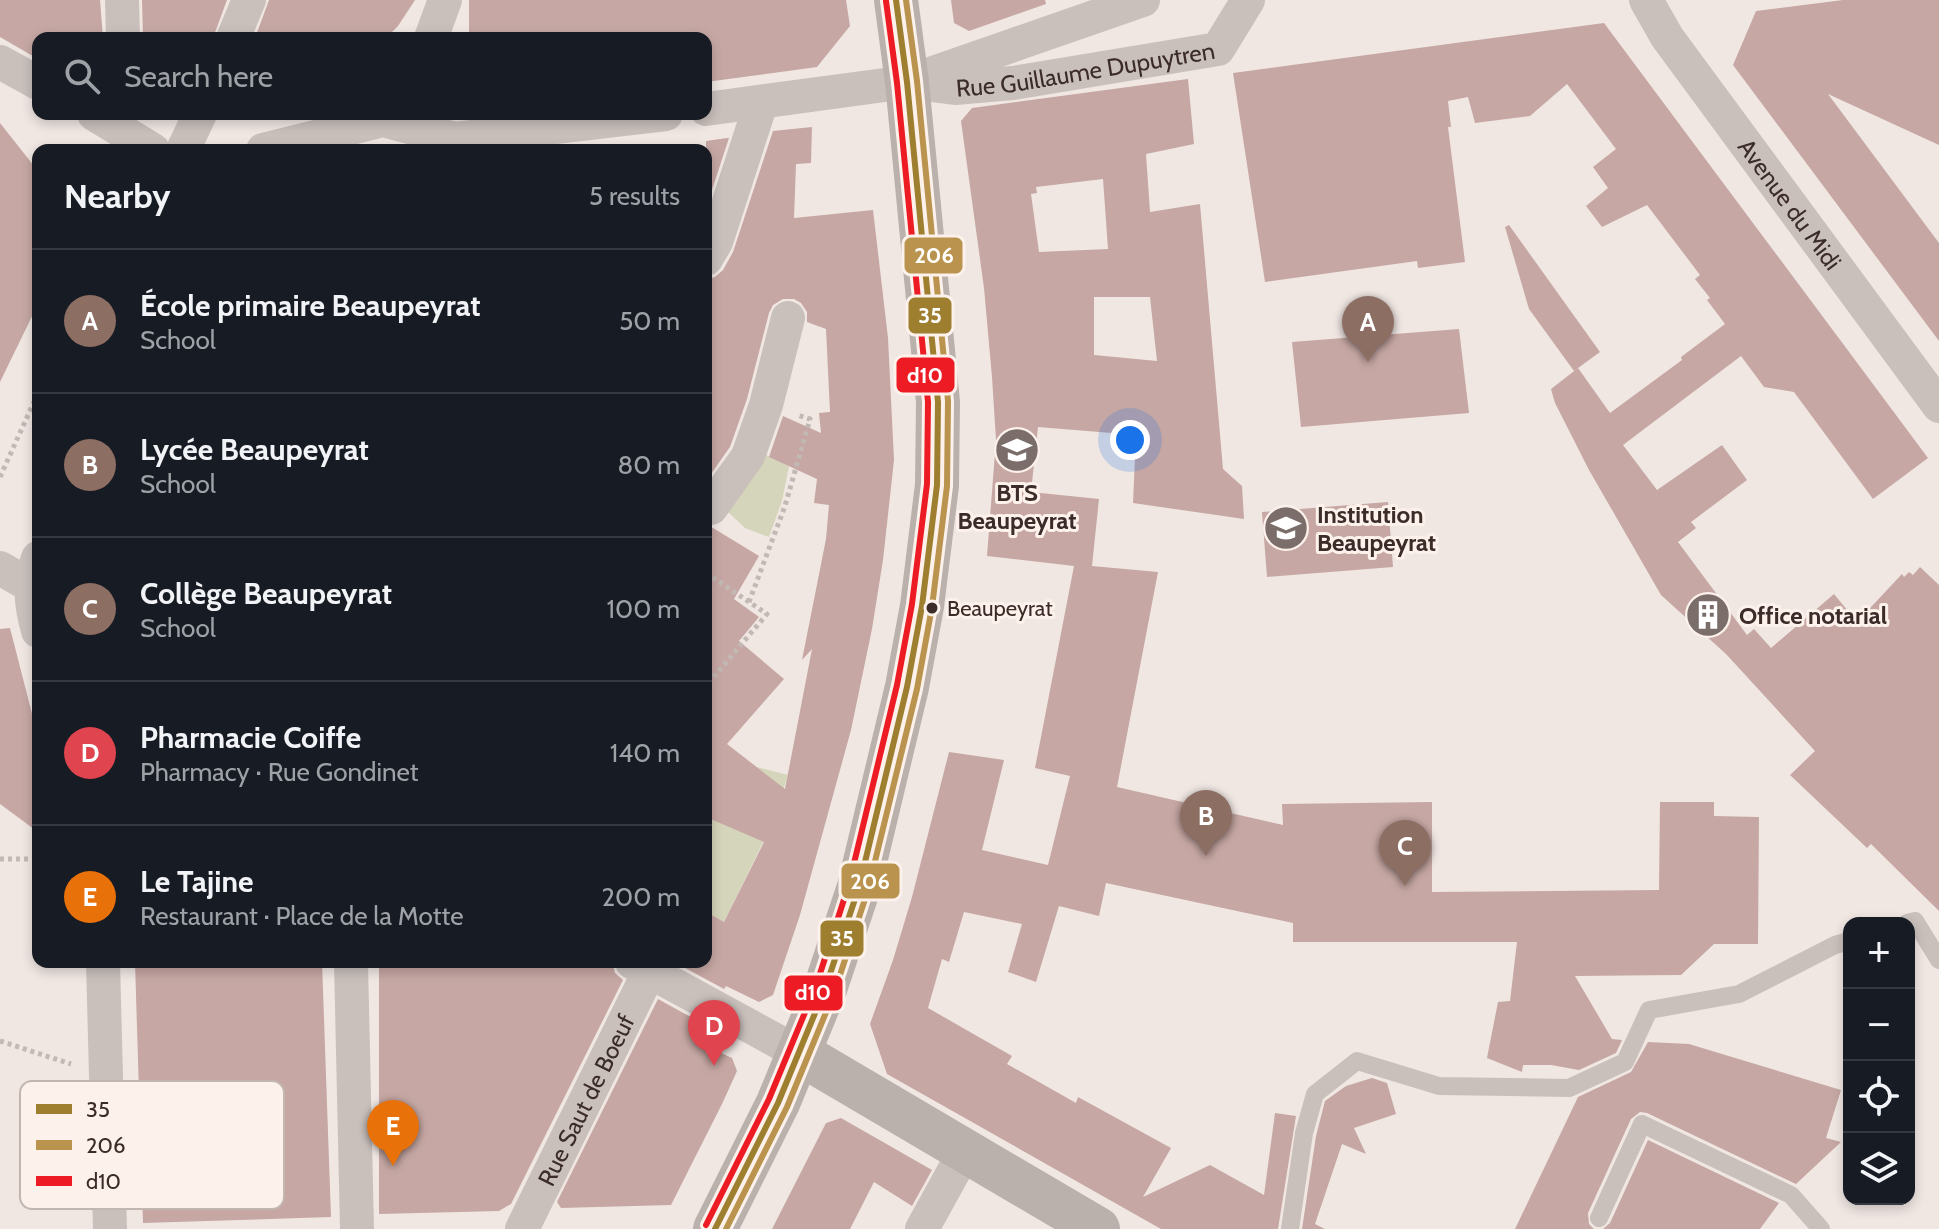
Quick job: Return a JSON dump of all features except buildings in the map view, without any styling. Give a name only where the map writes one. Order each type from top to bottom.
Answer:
[{"type":"main road","points":[[715,1229],[778,1103],[825,989],[859,887],[907,687],[931,541],[937,485],[938,402],[907,82],[896,0]]},
{"type":"main road","points":[[799,1053],[1098,1229]]},
{"type":"street","points":[[122,0],[123,32]]},
{"type":"street","points":[[236,32],[249,0]]},
{"type":"street","points":[[433,32],[445,0]]},
{"type":"street","name":"Rue Guillaume Dupuytren","points":[[907,82],[1143,0]]},
{"type":"street","name":"Rue Guillaume Dupuytren","points":[[907,82],[955,88],[1013,83],[1218,49],[1248,0]]},
{"type":"street","name":"Avenue du Midi","points":[[1646,0],[1667,37],[1939,406]]},
{"type":"street","points":[[0,62],[32,80]]},
{"type":"street","points":[[712,108],[907,82]]},
{"type":"street","points":[[712,249],[761,103]]},
{"type":"street","points":[[186,144],[197,120]]},
{"type":"street","points":[[285,144],[373,120]]},
{"type":"street","points":[[392,120],[454,144]]},
{"type":"street","points":[[464,144],[626,120]]},
{"type":"street","points":[[126,122],[147,144]]},
{"type":"street","points":[[712,507],[748,456],[766,405],[788,318]]},
{"type":"street","points":[[0,568],[32,577]]},
{"type":"street","points":[[103,968],[106,1081]]},
{"type":"street","points":[[351,968],[357,1229]]},
{"type":"street","name":"Rue Saut de Boeuf","points":[[522,1229],[640,968]]},
{"type":"street","points":[[645,968],[799,1053]]},
{"type":"street","points":[[922,1229],[965,1151]]},
{"type":"street","points":[[109,1209],[110,1229]]},
{"type":"lane","points":[[1915,921],[1939,960]]},
{"type":"lane","points":[[1290,1229],[1304,1133],[1315,1094],[1357,1061],[1439,1086],[1569,1088],[1625,1062],[1649,1010],[1739,994],[1843,943]]},
{"type":"lane","points":[[1599,1218],[1642,1124],[1791,1195],[1821,1229]]},
{"type":"path","points":[[0,477],[32,406]]},
{"type":"path","points":[[749,602],[785,506],[810,419]]},
{"type":"path","points":[[712,577],[767,614],[712,679]]},
{"type":"path","points":[[0,859],[32,859]]},
{"type":"path","points":[[0,1041],[106,1075]]},
{"type":"green space","points":[[762,453],[789,466],[782,501],[769,537],[745,528],[725,509]]},
{"type":"green space","points":[[757,767],[788,775],[773,822],[724,922],[712,916],[712,812],[762,772]]},
{"type":"transit line","name":"35","points":[[715,1229],[778,1103],[825,989],[859,887],[907,687],[922,606],[937,485],[938,402],[907,82],[896,0]]},
{"type":"transit line","name":"206","points":[[726,1229],[787,1107],[834,993],[868,890],[917,689],[932,607],[947,486],[948,401],[917,81],[906,0]]},
{"type":"transit line","name":"d10","points":[[706,1225],[769,1099],[816,986],[849,884],[897,685],[912,604],[927,484],[928,402],[886,1]]},
{"type":"place","name":"École primaire Beaupeyrat","points":[[1368,362]]},
{"type":"place","name":"BTS Beaupeyrat","points":[[1017,450]]},
{"type":"place","name":"Institution Beaupeyrat","points":[[1286,528]]},
{"type":"place","name":"Beaupeyrat","points":[[932,608]]},
{"type":"place","name":"Office notarial","points":[[1708,615]]},
{"type":"place","name":"Lycée Beaupeyrat","points":[[1206,856]]},
{"type":"place","name":"Collège Beaupeyrat","points":[[1405,886]]},
{"type":"place","name":"Pharmacie Coiffe","points":[[714,1066]]},
{"type":"place","name":"Le Tajine","points":[[393,1166]]}]
